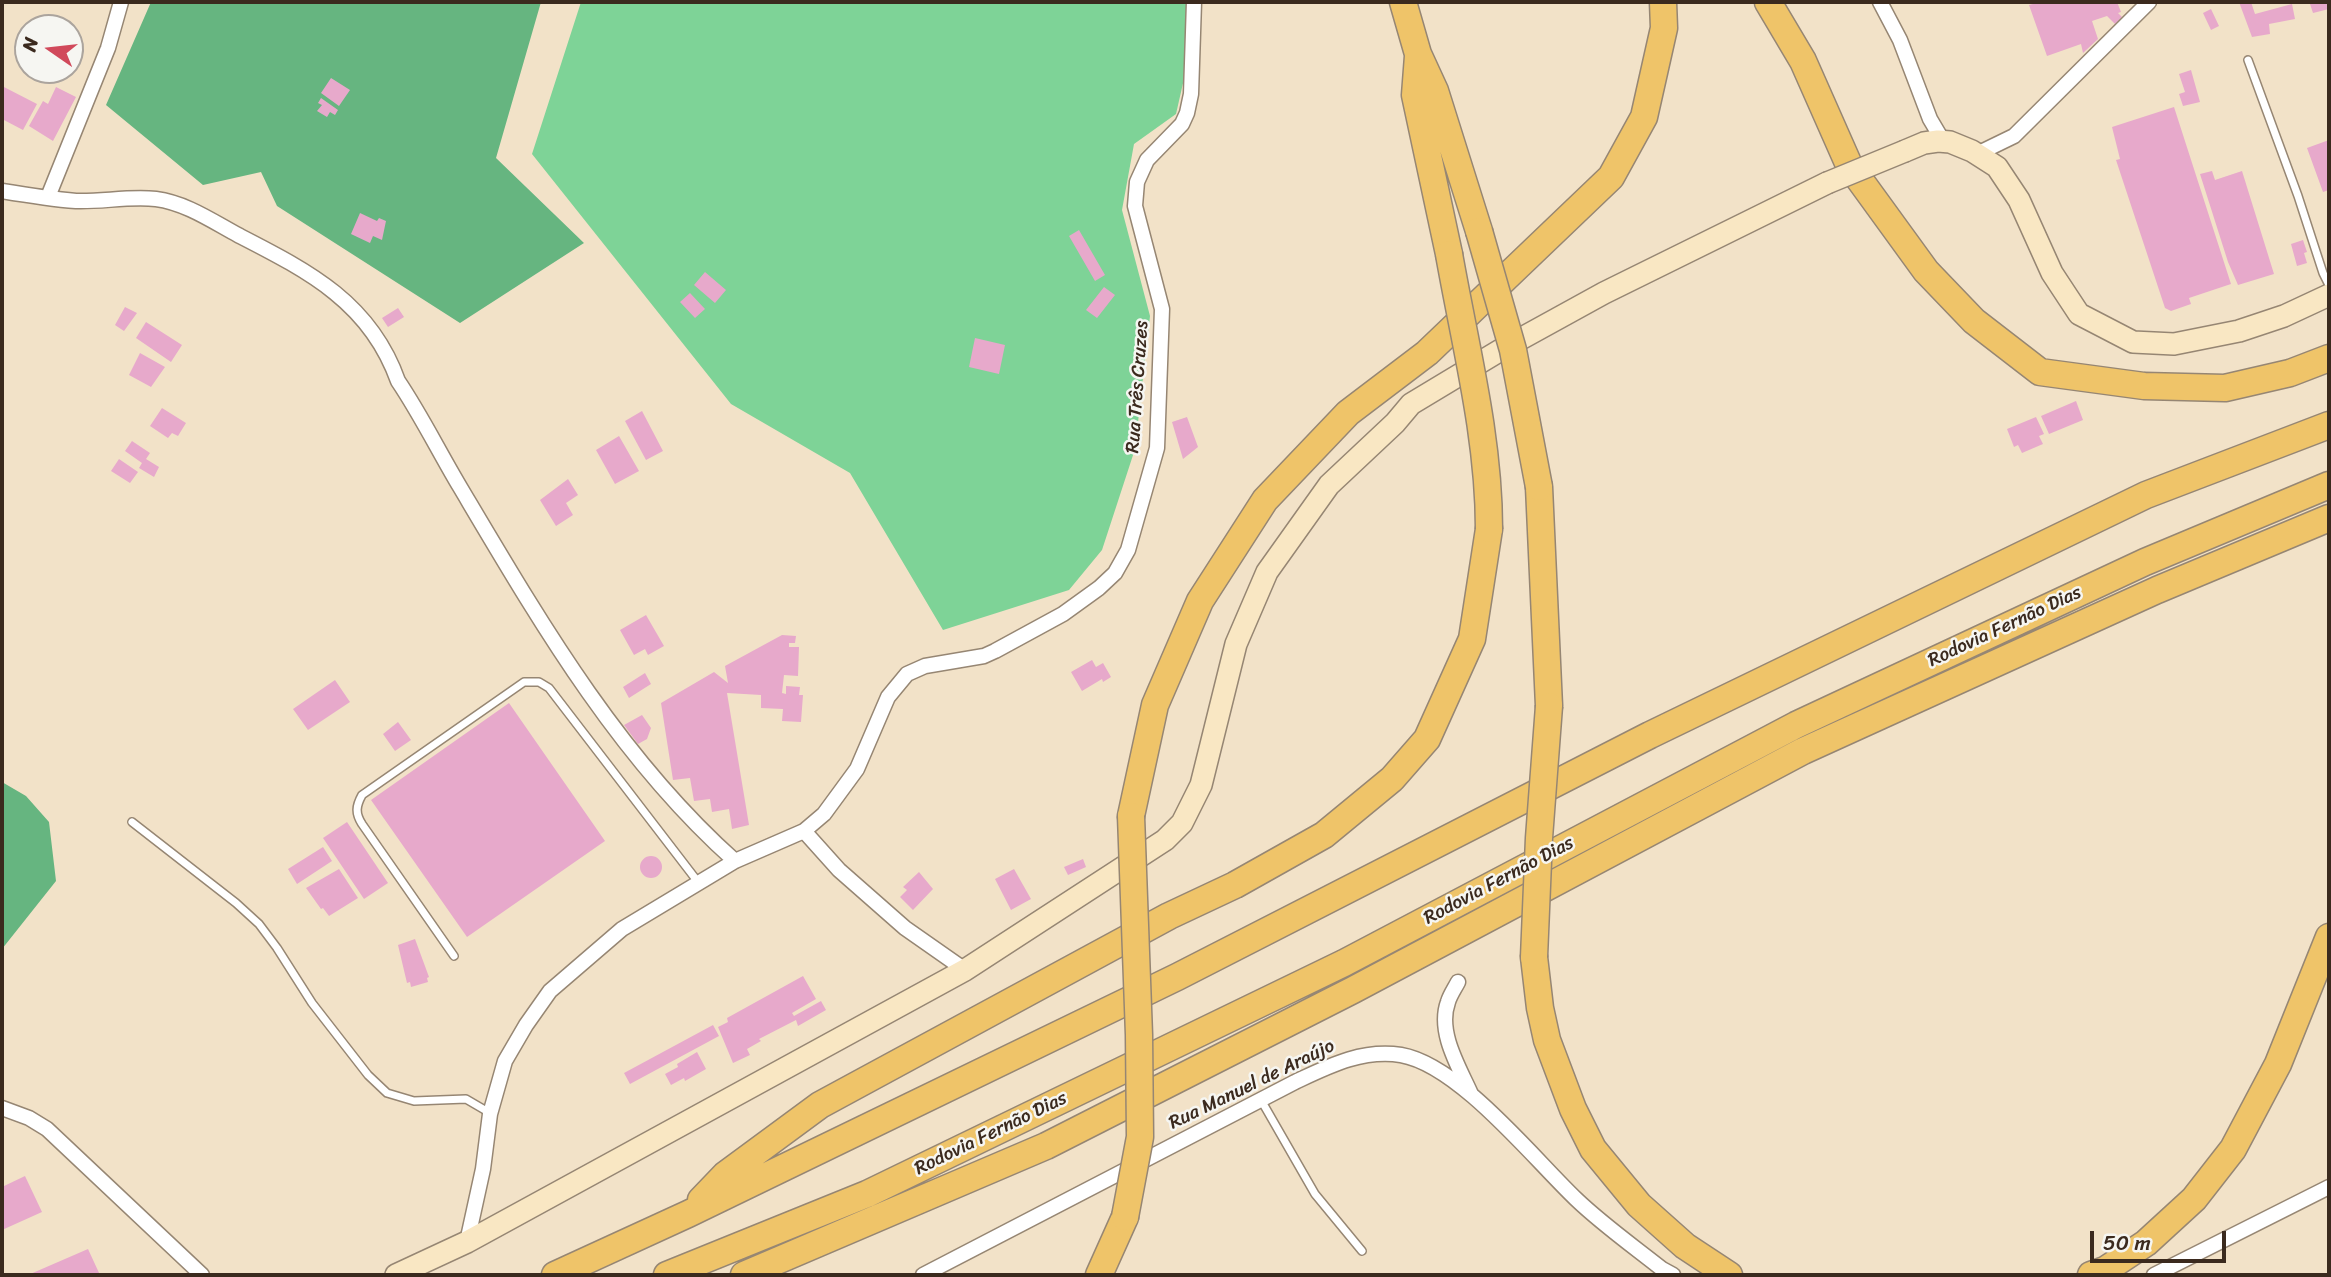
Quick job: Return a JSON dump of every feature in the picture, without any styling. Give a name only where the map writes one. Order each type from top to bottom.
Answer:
[{"type":"highway","points":[[1404,2],[1418,54],[1435,91],[1513,350],[1539,487],[1549,706],[1539,838],[1534,957],[1540,1008],[1553,1059],[1593,1149],[1639,1205],[1685,1246],[1729,1275]]},
{"type":"highway","points":[[1099,1275],[1125,1217],[1140,1137],[1131,816],[1155,705],[1200,601],[1265,500],[1348,413],[1427,352],[1611,177],[1644,117],[1664,28],[1663,2]]},
{"type":"highway","points":[[1768,2],[1803,61],[1849,165],[1926,271],[1974,321],[2040,372],[2144,386],[2225,388],[2290,373],[2329,358]]},
{"type":"highway","points":[[688,1214],[725,1175],[820,1105],[1324,835],[1392,779],[1427,739],[1472,639],[1489,529],[1486,453],[1449,254],[1415,95],[1418,54]]},
{"type":"highway","points":[[555,1275],[688,1214],[1164,984],[1650,735],[2146,495],[2329,425]]},
{"type":"highway","name":"Rodovia Fernão Dias","points":[[667,1275],[867,1194],[1344,963],[1796,724],[2145,562],[2329,485]]},
{"type":"highway","name":"Rodovia Fernão Dias","points":[[744,1275],[1046,1146],[1353,990],[1803,751],[2157,590],[2329,518]]},
{"type":"highway","points":[[2091,1275],[2105,1270],[2146,1243],[2194,1199],[2233,1149],[2278,1064],[2329,937]]},
{"type":"street","points":[[48,197],[108,48],[121,2]]},
{"type":"street","name":"Rua Três Cruzes","points":[[804,831],[824,814],[857,769],[888,697],[907,674],[925,666],[984,656],[1063,614],[1115,573],[1128,550],[1157,448],[1162,309],[1135,206],[1137,183],[1147,160],[1182,124],[1187,113],[1191,94],[1194,2]]},
{"type":"street","points":[[1880,2],[1900,40],[1930,119],[1943,141]]},
{"type":"street","points":[[1977,154],[2014,136],[2149,2]]},
{"type":"street","points":[[396,1275],[467,1242],[965,970],[1166,840],[1182,823],[1201,785],[1236,644],[1267,572],[1329,485],[1411,404],[1504,348],[1604,293],[1827,183],[1924,143],[1943,141],[1977,154],[1997,167],[2012,189],[2052,273],[2079,314],[2133,342],[2174,344],[2239,331],[2284,316],[2329,295]]},
{"type":"street","points":[[2,191],[77,201],[156,199],[190,208],[297,265],[347,302],[369,325],[391,360],[398,381],[557,650],[627,745],[665,791],[698,828],[735,861]]},
{"type":"street","points":[[467,1242],[490,1114],[505,1061],[526,1025],[550,991],[622,929],[735,861],[804,831],[839,870],[905,928],[965,970]]},
{"type":"street","points":[[1458,982],[1447,1003],[1444,1022],[1472,1095]]},
{"type":"street","name":"Rua Manuel de Araújo","points":[[923,1275],[1295,1082],[1346,1059],[1401,1055],[1444,1074],[1472,1095],[1578,1201],[1673,1275]]},
{"type":"street","points":[[2,1108],[29,1118],[47,1129],[202,1275]]},
{"type":"street","points":[[2154,1275],[2329,1186]]},
{"type":"lane","points":[[2248,60],[2329,285]]},
{"type":"lane","points":[[454,956],[356,815],[357,804],[362,795],[524,682],[539,682],[549,688],[698,882]]},
{"type":"lane","points":[[132,821],[259,924],[312,1003],[369,1075],[387,1093],[414,1101],[466,1099],[490,1114]]},
{"type":"lane","points":[[1261,1100],[1315,1194],[1362,1251]]},
{"type":"green space","points":[[151,2],[541,2],[496,158],[584,243],[460,323],[277,206],[261,172],[203,185],[106,105]]},
{"type":"green space","points":[[581,2],[1189,2],[1186,70],[1176,114],[1134,144],[1122,210],[1150,316],[1135,449],[1102,550],[1069,590],[943,630],[850,473],[731,404],[532,154]]},
{"type":"green space","points":[[2,782],[26,796],[49,822],[56,881],[2,949]]},
{"type":"building","points":[[2040,2],[2117,2],[2121,12],[2118,13],[2122,17],[2115,24],[2107,16],[2092,21],[2098,39],[2083,53],[2081,44],[2047,56],[2029,5]]},
{"type":"building","points":[[2239,2],[2251,2],[2255,14],[2292,4],[2295,19],[2269,24],[2270,34],[2252,37]]},
{"type":"building","points":[[2327,2],[2329,9],[2313,13],[2310,4]]},
{"type":"building","points":[[2211,9],[2219,26],[2211,30],[2203,13]]},
{"type":"building","points":[[2191,70],[2200,102],[2183,106],[2179,94],[2185,92],[2179,74]]},
{"type":"building","points":[[331,78],[350,90],[339,106],[321,93]]},
{"type":"building","points":[[2,86],[37,104],[23,130],[2,119]]},
{"type":"building","points":[[56,87],[76,97],[53,141],[29,126],[43,101],[48,104]]},
{"type":"building","points":[[321,98],[338,110],[335,115],[330,112],[327,117],[317,111],[322,105],[318,103]]},
{"type":"building","points":[[2174,107],[2231,284],[2189,298],[2191,304],[2171,311],[2165,308],[2116,160],[2120,159],[2112,127]]},
{"type":"building","points":[[2329,140],[2329,190],[2323,192],[2307,148]]},
{"type":"building","points":[[2212,171],[2215,180],[2242,171],[2274,274],[2238,285],[2200,174]]},
{"type":"building","points":[[360,213],[377,221],[379,218],[386,221],[382,240],[373,236],[370,243],[351,234]]},
{"type":"building","points":[[1079,230],[1105,275],[1095,281],[1069,236]]},
{"type":"building","points":[[2303,240],[2307,263],[2297,266],[2291,244]]},
{"type":"building","points":[[705,272],[726,290],[715,303],[694,285]]},
{"type":"building","points":[[1104,287],[1115,295],[1097,318],[1086,310]]},
{"type":"building","points":[[690,293],[705,309],[695,318],[680,302]]},
{"type":"building","points":[[125,307],[137,313],[124,331],[115,325]]},
{"type":"building","points":[[398,308],[404,317],[388,327],[382,318]]},
{"type":"building","points":[[146,322],[182,345],[171,362],[136,338]]},
{"type":"building","points":[[975,338],[1005,345],[999,374],[969,367]]},
{"type":"building","points":[[140,353],[165,367],[151,387],[129,375]]},
{"type":"building","points":[[2076,401],[2083,420],[2049,434],[2041,416]]},
{"type":"building","points":[[162,408],[186,423],[178,436],[172,433],[168,438],[150,426]]},
{"type":"building","points":[[642,411],[663,451],[646,460],[625,421]]},
{"type":"building","points":[[1187,417],[1198,447],[1183,459],[1172,422]]},
{"type":"building","points":[[2036,417],[2044,434],[2039,436],[2043,444],[2022,453],[2018,445],[2014,447],[2007,429]]},
{"type":"building","points":[[619,436],[639,471],[615,484],[596,450]]},
{"type":"building","points":[[132,441],[150,453],[146,459],[159,467],[154,477],[139,468],[142,463],[125,451]]},
{"type":"building","points":[[119,459],[138,472],[130,483],[111,471]]},
{"type":"building","points":[[568,479],[578,495],[566,503],[573,515],[556,526],[540,500]]},
{"type":"building","points":[[646,615],[664,646],[648,655],[645,649],[634,655],[620,630]]},
{"type":"building","points":[[782,635],[796,636],[795,643],[789,643],[789,647],[799,647],[798,676],[784,675],[782,693],[786,694],[786,686],[800,687],[799,695],[803,695],[801,722],[782,721],[783,709],[761,708],[761,695],[727,693],[749,825],[732,829],[729,809],[712,812],[710,799],[694,801],[690,778],[673,780],[661,703],[714,672],[728,683],[725,666]]},
{"type":"building","points":[[1092,660],[1096,667],[1103,663],[1111,677],[1103,682],[1102,679],[1082,691],[1071,672]]},
{"type":"building","points":[[645,673],[651,684],[629,698],[623,687]]},
{"type":"building","points":[[335,680],[350,702],[308,730],[293,709]]},
{"type":"building","points":[[509,703],[605,841],[467,937],[371,800]]},
{"type":"building","points":[[642,715],[651,728],[647,739],[638,744],[624,725]]},
{"type":"building","points":[[398,722],[411,740],[395,751],[383,734]]},
{"type":"building","points":[[347,822],[388,883],[364,899],[323,838]]},
{"type":"building","points":[[323,847],[332,861],[297,884],[288,869]]},
{"type":"building","points":[[651,856],[659,859],[662,867],[659,875],[651,878],[643,875],[640,867],[643,859]]},
{"type":"building","points":[[1083,859],[1086,867],[1068,875],[1064,867]]},
{"type":"building","points":[[339,869],[358,898],[329,916],[306,888]]},
{"type":"building","points":[[1014,869],[1031,899],[1011,910],[995,879]]},
{"type":"building","points":[[919,872],[933,889],[913,910],[900,897],[907,890],[903,887]]},
{"type":"building","points":[[415,939],[429,977],[428,982],[411,987],[410,982],[407,983],[398,945]]},
{"type":"building","points":[[803,976],[816,999],[792,1013],[794,1016],[821,1001],[826,1010],[798,1026],[796,1020],[759,1039],[761,1041],[747,1049],[750,1055],[733,1063],[718,1027],[728,1022],[727,1018]]},
{"type":"building","points":[[713,1025],[719,1036],[630,1084],[624,1073]]},
{"type":"building","points":[[697,1052],[706,1069],[685,1081],[684,1078],[671,1085],[665,1074]]},
{"type":"building","points":[[25,1176],[42,1212],[2,1230],[2,1187]]},
{"type":"building","points":[[88,1249],[100,1275],[28,1275]]}]
